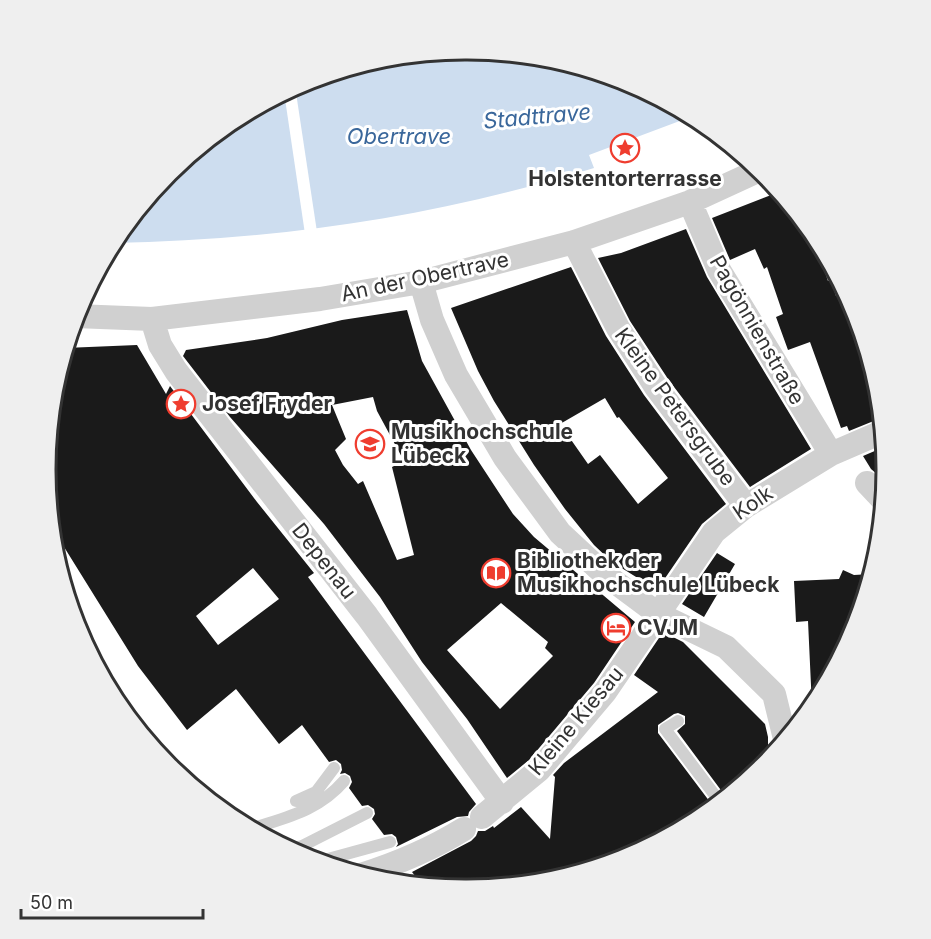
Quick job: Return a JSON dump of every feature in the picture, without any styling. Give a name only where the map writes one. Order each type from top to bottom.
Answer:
[{"type":"street","name":"An der Obertrave","points":[[86,316],[152,319],[320,299],[421,282],[574,242],[690,202],[750,175]]},
{"type":"street","name":"Pagönnienstraße","points":[[690,202],[719,270],[831,454]]},
{"type":"street","name":"Kleine Petersgrube","points":[[574,242],[618,328],[656,387],[746,506]]},
{"type":"street","points":[[421,282],[432,320],[456,375],[505,458],[560,533],[603,573],[658,614],[726,647],[774,693],[783,729]]},
{"type":"street","name":"Depenau","points":[[152,319],[160,345],[176,371],[367,616],[487,817]]},
{"type":"street","name":"Kolk","points":[[658,614],[714,532],[746,506],[831,454],[874,435]]},
{"type":"street","name":"Kleine Kiesau","points":[[377,870],[428,851],[487,817],[538,770],[604,692],[658,614]]},
{"type":"lane","points":[[678,721],[665,729],[715,795]]},
{"type":"lane","points":[[296,801],[316,792],[334,768]]},
{"type":"lane","points":[[262,826],[327,800],[344,781]]},
{"type":"lane","points":[[303,845],[368,813]]},
{"type":"lane","points":[[333,858],[390,842]]},
{"type":"water","name":"Obertrave","points":[[466,59],[519,63],[572,73],[597,81],[647,102],[680,121],[589,155],[594,168],[475,200],[356,223],[296,231],[125,243],[157,199],[195,161],[216,144],[261,114],[284,102],[359,73],[439,60]]},
{"type":"pier","points":[[297,96],[317,232],[305,234],[285,101]]},
{"type":"building","points":[[770,195],[791,220],[821,264],[844,313],[862,363],[873,421],[849,431],[847,426],[841,428],[810,342],[788,350],[776,317],[783,314],[767,267],[764,269],[755,249],[730,260],[712,218]]},
{"type":"building","points":[[686,229],[707,277],[811,449],[750,487],[668,379],[630,321],[598,258],[621,253]]},
{"type":"building","points":[[571,267],[606,336],[644,395],[726,504],[702,524],[657,590],[612,562],[594,545],[565,509],[494,401],[478,371],[451,308]],"holes":[[[605,398],[617,418],[619,417],[668,478],[638,504],[600,455],[588,464],[560,424]]]},
{"type":"building","points":[[407,310],[422,361],[471,450],[513,514],[534,537],[635,622],[594,683],[529,760],[507,778],[467,719],[422,662],[380,597],[324,524],[230,417],[183,356],[186,350],[267,338],[342,320]],"holes":[[[373,397],[377,411],[404,461],[392,467],[414,555],[397,560],[363,481],[358,484],[335,450],[346,439],[332,405]],[[501,603],[548,642],[545,648],[553,656],[500,709],[447,650]]]},
{"type":"building","points":[[137,345],[166,394],[170,386],[257,502],[314,573],[308,577],[476,804],[468,816],[457,817],[396,847],[398,844],[396,837],[392,834],[384,835],[372,819],[375,814],[374,809],[368,805],[362,806],[349,788],[352,782],[350,776],[345,773],[340,774],[341,764],[336,760],[329,762],[302,725],[279,744],[236,689],[187,730],[138,666],[62,544],[56,496],[56,443],[63,390],[74,348]],"holes":[[[253,568],[279,599],[218,645],[196,616]]]},
{"type":"building","points":[[875,451],[876,473],[871,469],[863,456]]},
{"type":"building","points":[[717,553],[735,564],[704,617],[682,604]]},
{"type":"building","points":[[843,570],[854,575],[862,575],[833,651],[811,689],[808,621],[796,622],[794,581],[839,579]]},
{"type":"building","points":[[663,632],[683,642],[765,724],[768,746],[721,790],[677,731],[685,724],[685,716],[674,714],[658,725],[658,733],[708,800],[670,825],[597,858],[545,872],[492,879],[439,879],[415,876],[412,872],[471,841],[478,831],[485,831],[493,826],[494,828],[521,807],[550,839],[555,777],[553,775],[564,763],[658,692],[634,675]]},
{"type":"place","name":"Holstentorterrasse","points":[[625,148]]},
{"type":"place","name":"Josef Fryder","points":[[181,404]]},
{"type":"place","name":"Musikhochschule Lübeck","points":[[370,444]]},
{"type":"place","name":"Bibliothek der Musikhochschule Lübeck","points":[[496,573]]},
{"type":"place","name":"CVJM","points":[[616,628]]},
{"type":"water label","name":"Stadttrave","points":[[537,116]]}]
